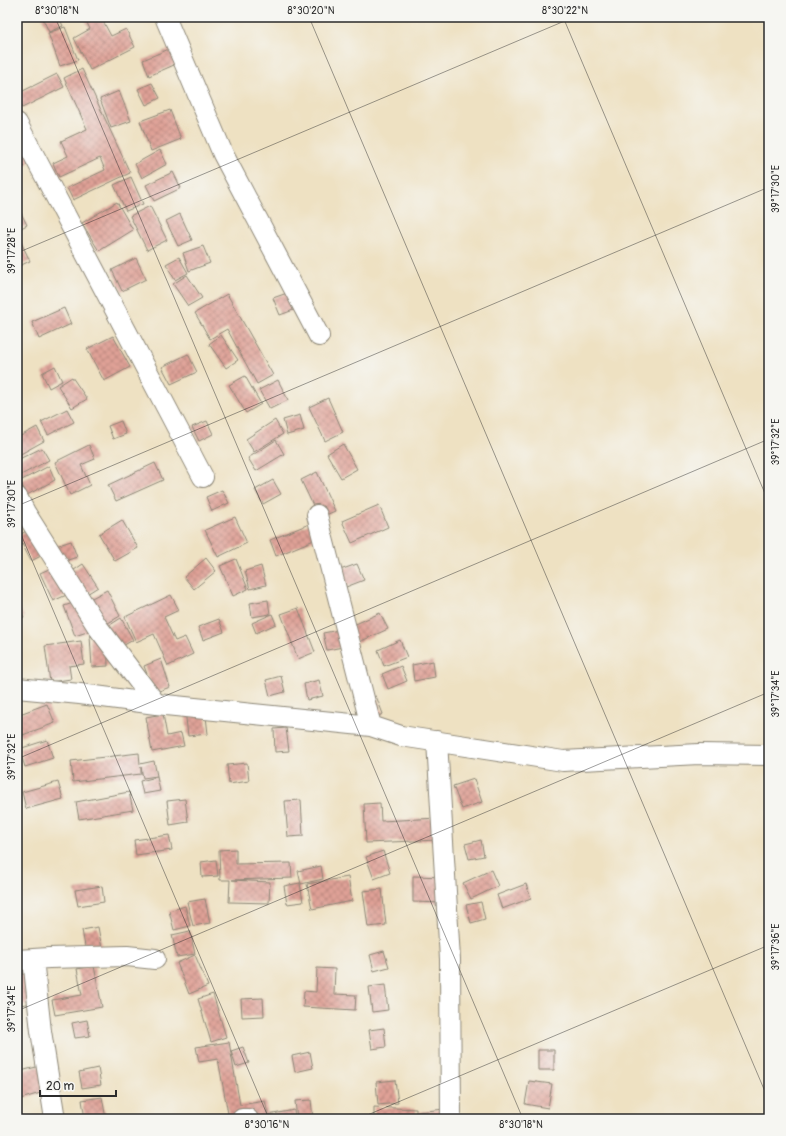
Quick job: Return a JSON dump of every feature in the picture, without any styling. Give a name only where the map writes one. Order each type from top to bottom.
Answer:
[{"type":"street","points":[[165,17],[223,154],[319,336]]},
{"type":"street","points":[[17,122],[202,477]]},
{"type":"street","points":[[17,498],[97,626],[156,704]]},
{"type":"street","points":[[316,515],[370,726]]},
{"type":"street","points":[[17,688],[370,726],[401,736],[563,761],[700,754],[769,755]]},
{"type":"street","points":[[437,741],[450,959],[451,1119]]},
{"type":"street","points":[[55,1119],[41,1031],[25,959],[127,956],[156,959]]},
{"type":"street","points":[[242,1119],[248,1119]]},
{"type":"building","points":[[42,17],[59,17],[63,26],[49,32]]},
{"type":"building","points":[[84,17],[101,17],[111,36],[126,29],[135,47],[90,70],[74,38],[90,29]]},
{"type":"building","points":[[65,27],[78,60],[60,66],[48,33]]},
{"type":"building","points":[[176,46],[183,61],[149,76],[143,60]]},
{"type":"building","points":[[82,69],[130,173],[73,200],[67,188],[105,170],[100,158],[59,177],[53,163],[68,156],[61,141],[87,129],[64,78]]},
{"type":"building","points":[[57,74],[64,87],[22,108],[17,99],[17,94]]},
{"type":"building","points":[[152,83],[160,98],[146,105],[138,89]]},
{"type":"building","points":[[119,91],[131,121],[111,128],[100,99]]},
{"type":"building","points":[[170,110],[181,139],[151,151],[140,121]]},
{"type":"building","points":[[17,142],[34,157],[17,174]]},
{"type":"building","points":[[160,150],[167,164],[142,178],[135,164]]},
{"type":"building","points":[[173,172],[181,188],[154,201],[146,185]]},
{"type":"building","points":[[131,177],[143,204],[126,211],[114,185]]},
{"type":"building","points":[[117,202],[133,230],[99,251],[82,223]]},
{"type":"building","points":[[150,206],[167,240],[147,250],[130,216]]},
{"type":"building","points":[[20,211],[27,225],[17,230],[17,213]]},
{"type":"building","points":[[180,214],[192,240],[178,246],[166,221]]},
{"type":"building","points":[[17,234],[30,261],[17,267]]},
{"type":"building","points":[[203,246],[210,263],[189,271],[183,253]]},
{"type":"building","points":[[179,257],[188,273],[175,280],[166,264]]},
{"type":"building","points":[[136,258],[146,279],[122,291],[112,270]]},
{"type":"building","points":[[187,275],[202,298],[188,306],[173,284]]},
{"type":"building","points":[[290,292],[296,309],[280,315],[273,298]]},
{"type":"building","points":[[227,294],[273,375],[257,384],[227,329],[210,339],[195,313]]},
{"type":"building","points":[[64,308],[71,324],[39,339],[32,322]]},
{"type":"building","points":[[221,335],[238,360],[226,368],[209,344]]},
{"type":"building","points":[[113,336],[130,367],[104,381],[87,349]]},
{"type":"building","points":[[188,354],[197,372],[171,384],[162,367]]},
{"type":"building","points":[[55,366],[62,381],[49,388],[42,373]]},
{"type":"building","points":[[245,376],[261,404],[246,413],[229,385]]},
{"type":"building","points":[[72,377],[87,399],[72,408],[58,386]]},
{"type":"building","points":[[278,380],[288,400],[270,409],[259,390]]},
{"type":"building","points":[[328,398],[343,432],[325,441],[309,407]]},
{"type":"building","points":[[67,409],[74,422],[48,435],[41,422]]},
{"type":"building","points":[[300,415],[304,430],[287,435],[283,420]]},
{"type":"building","points":[[275,420],[283,434],[254,452],[246,439]]},
{"type":"building","points":[[121,421],[126,434],[113,439],[108,426]]},
{"type":"building","points":[[207,421],[213,434],[199,441],[192,427]]},
{"type":"building","points":[[37,427],[44,441],[17,456],[17,438]]},
{"type":"building","points":[[276,440],[284,454],[256,471],[248,458]]},
{"type":"building","points":[[343,444],[357,469],[341,478],[327,454]]},
{"type":"building","points":[[89,445],[95,459],[81,465],[90,485],[70,495],[55,462]]},
{"type":"building","points":[[42,448],[49,460],[21,475],[17,468],[17,460]]},
{"type":"building","points":[[155,463],[163,480],[116,501],[108,485]]},
{"type":"building","points":[[49,466],[55,480],[27,495],[20,481]]},
{"type":"building","points":[[317,472],[335,511],[319,518],[301,480]]},
{"type":"building","points":[[273,480],[281,494],[263,504],[255,490]]},
{"type":"building","points":[[222,490],[229,503],[212,511],[206,497]]},
{"type":"building","points":[[379,505],[388,527],[352,543],[342,521]]},
{"type":"building","points":[[235,517],[247,543],[218,557],[205,530]]},
{"type":"building","points":[[122,520],[138,548],[115,561],[99,534]]},
{"type":"building","points":[[314,522],[321,537],[276,556],[270,540]]},
{"type":"building","points":[[31,528],[45,554],[31,561],[18,536]]},
{"type":"building","points":[[71,541],[77,557],[62,562],[56,546]]},
{"type":"building","points":[[206,558],[216,571],[194,589],[184,577]]},
{"type":"building","points":[[236,559],[248,589],[233,596],[220,566]]},
{"type":"building","points":[[83,564],[98,587],[82,597],[68,574]]},
{"type":"building","points":[[357,564],[364,580],[346,587],[340,570]]},
{"type":"building","points":[[58,565],[71,593],[53,601],[40,573]]},
{"type":"building","points":[[261,566],[266,585],[250,589],[245,571]]},
{"type":"building","points":[[107,590],[120,616],[103,626],[90,599]]},
{"type":"building","points":[[171,595],[179,610],[164,617],[175,641],[185,637],[193,654],[168,666],[154,634],[136,642],[125,617]]},
{"type":"building","points":[[82,600],[93,630],[75,636],[64,606]]},
{"type":"building","points":[[268,600],[270,614],[252,617],[250,603]]},
{"type":"building","points":[[17,605],[24,617],[17,621]]},
{"type":"building","points":[[298,608],[315,652],[298,659],[281,614]]},
{"type":"building","points":[[380,613],[388,629],[357,643],[349,627]]},
{"type":"building","points":[[272,614],[276,624],[256,633],[252,623]]},
{"type":"building","points":[[121,618],[133,640],[119,648],[107,627]]},
{"type":"building","points":[[219,619],[224,632],[203,640],[198,627]]},
{"type":"building","points":[[339,630],[343,647],[327,650],[323,633]]},
{"type":"building","points":[[107,635],[108,666],[92,667],[90,636]]},
{"type":"building","points":[[400,640],[407,657],[384,666],[378,650]]},
{"type":"building","points":[[81,641],[84,664],[69,666],[71,679],[50,682],[45,646]]},
{"type":"building","points":[[161,659],[170,687],[154,693],[144,666]]},
{"type":"building","points":[[433,661],[435,677],[414,681],[412,665]]},
{"type":"building","points":[[401,666],[407,681],[388,689],[382,674]]},
{"type":"building","points":[[281,676],[285,692],[270,696],[266,680]]},
{"type":"building","points":[[319,680],[323,696],[307,700],[304,684]]},
{"type":"building","points":[[376,696],[383,714],[371,719],[364,701]]},
{"type":"building","points":[[47,704],[55,723],[20,736],[17,728],[17,715]]},
{"type":"building","points":[[205,708],[208,734],[188,736],[185,710]]},
{"type":"building","points":[[163,714],[167,736],[181,733],[184,746],[152,752],[146,717]]},
{"type":"building","points":[[286,728],[289,751],[275,752],[274,729]]},
{"type":"building","points":[[47,740],[53,758],[25,767],[19,749]]},
{"type":"building","points":[[139,753],[140,764],[154,761],[157,776],[143,778],[141,767],[141,774],[73,782],[71,761]]},
{"type":"building","points":[[247,763],[249,781],[229,784],[227,765]]},
{"type":"building","points":[[157,777],[160,791],[143,794],[140,781]]},
{"type":"building","points":[[474,779],[482,802],[462,809],[453,786]]},
{"type":"building","points":[[58,782],[63,799],[26,809],[22,792]]},
{"type":"building","points":[[129,792],[133,810],[79,819],[76,802]]},
{"type":"building","points":[[185,799],[188,822],[170,825],[167,801]]},
{"type":"building","points":[[301,800],[303,836],[288,837],[285,801]]},
{"type":"building","points":[[380,803],[381,821],[438,818],[439,840],[366,843],[364,804]]},
{"type":"building","points":[[169,835],[172,850],[136,855],[134,840]]},
{"type":"building","points":[[481,840],[484,856],[469,859],[465,844]]},
{"type":"building","points":[[236,849],[236,864],[291,863],[292,878],[232,880],[270,882],[269,903],[229,902],[230,880],[220,880],[219,850]]},
{"type":"building","points":[[383,851],[390,873],[374,879],[366,857]]},
{"type":"building","points":[[216,860],[218,876],[202,877],[201,862]]},
{"type":"building","points":[[321,866],[323,879],[301,884],[298,871]]},
{"type":"building","points":[[491,870],[498,886],[471,899],[463,883]]},
{"type":"building","points":[[413,876],[445,877],[444,903],[413,902]]},
{"type":"building","points":[[348,877],[352,901],[312,909],[307,884]]},
{"type":"building","points":[[300,883],[303,902],[287,904],[284,886]]},
{"type":"building","points":[[526,884],[531,898],[502,909],[497,895]]},
{"type":"building","points":[[102,886],[104,902],[78,906],[75,890]]},
{"type":"building","points":[[382,889],[386,925],[368,927],[363,891]]},
{"type":"building","points":[[205,899],[210,923],[193,926],[187,902]]},
{"type":"building","points":[[481,902],[485,919],[471,923],[466,905]]},
{"type":"building","points":[[185,906],[190,926],[174,930],[169,911]]},
{"type":"building","points":[[98,927],[103,954],[87,957],[82,930]]},
{"type":"building","points":[[190,931],[195,954],[177,957],[172,935]]},
{"type":"building","points":[[384,951],[389,967],[374,971],[370,955]]},
{"type":"building","points":[[195,955],[208,986],[189,994],[177,963]]},
{"type":"building","points":[[94,966],[102,1007],[55,1015],[52,1000],[82,995],[77,969]]},
{"type":"building","points":[[317,968],[335,969],[334,994],[356,995],[355,1010],[303,1007],[304,991],[316,992]]},
{"type":"building","points":[[30,973],[35,1003],[19,1005],[17,994],[17,975]]},
{"type":"building","points":[[385,985],[388,1010],[372,1012],[369,987]]},
{"type":"building","points":[[213,994],[226,1037],[211,1042],[198,999]]},
{"type":"building","points":[[263,998],[264,1016],[242,1017],[241,999]]},
{"type":"building","points":[[87,1020],[90,1036],[75,1038],[72,1023]]},
{"type":"building","points":[[384,1028],[386,1047],[372,1049],[369,1030]]},
{"type":"building","points":[[229,1042],[240,1105],[265,1101],[268,1115],[294,1110],[295,1119],[229,1119],[218,1059],[199,1062],[196,1047]]},
{"type":"building","points":[[243,1047],[249,1063],[236,1067],[231,1051]]},
{"type":"building","points":[[538,1050],[554,1050],[554,1070],[538,1070]]},
{"type":"building","points":[[310,1052],[313,1068],[295,1072],[292,1056]]},
{"type":"building","points":[[40,1066],[47,1091],[17,1100],[17,1072]]},
{"type":"building","points":[[98,1068],[101,1085],[82,1088],[79,1072]]},
{"type":"building","points":[[395,1080],[398,1103],[378,1105],[376,1082]]},
{"type":"building","points":[[529,1081],[552,1084],[548,1108],[525,1104]]},
{"type":"building","points":[[102,1097],[106,1119],[85,1119],[82,1100]]},
{"type":"building","points":[[311,1100],[313,1119],[297,1119],[295,1101]]},
{"type":"building","points":[[374,1107],[416,1109],[416,1119],[374,1119]]},
{"type":"building","points":[[453,1108],[454,1119],[419,1119],[418,1112]]}]
